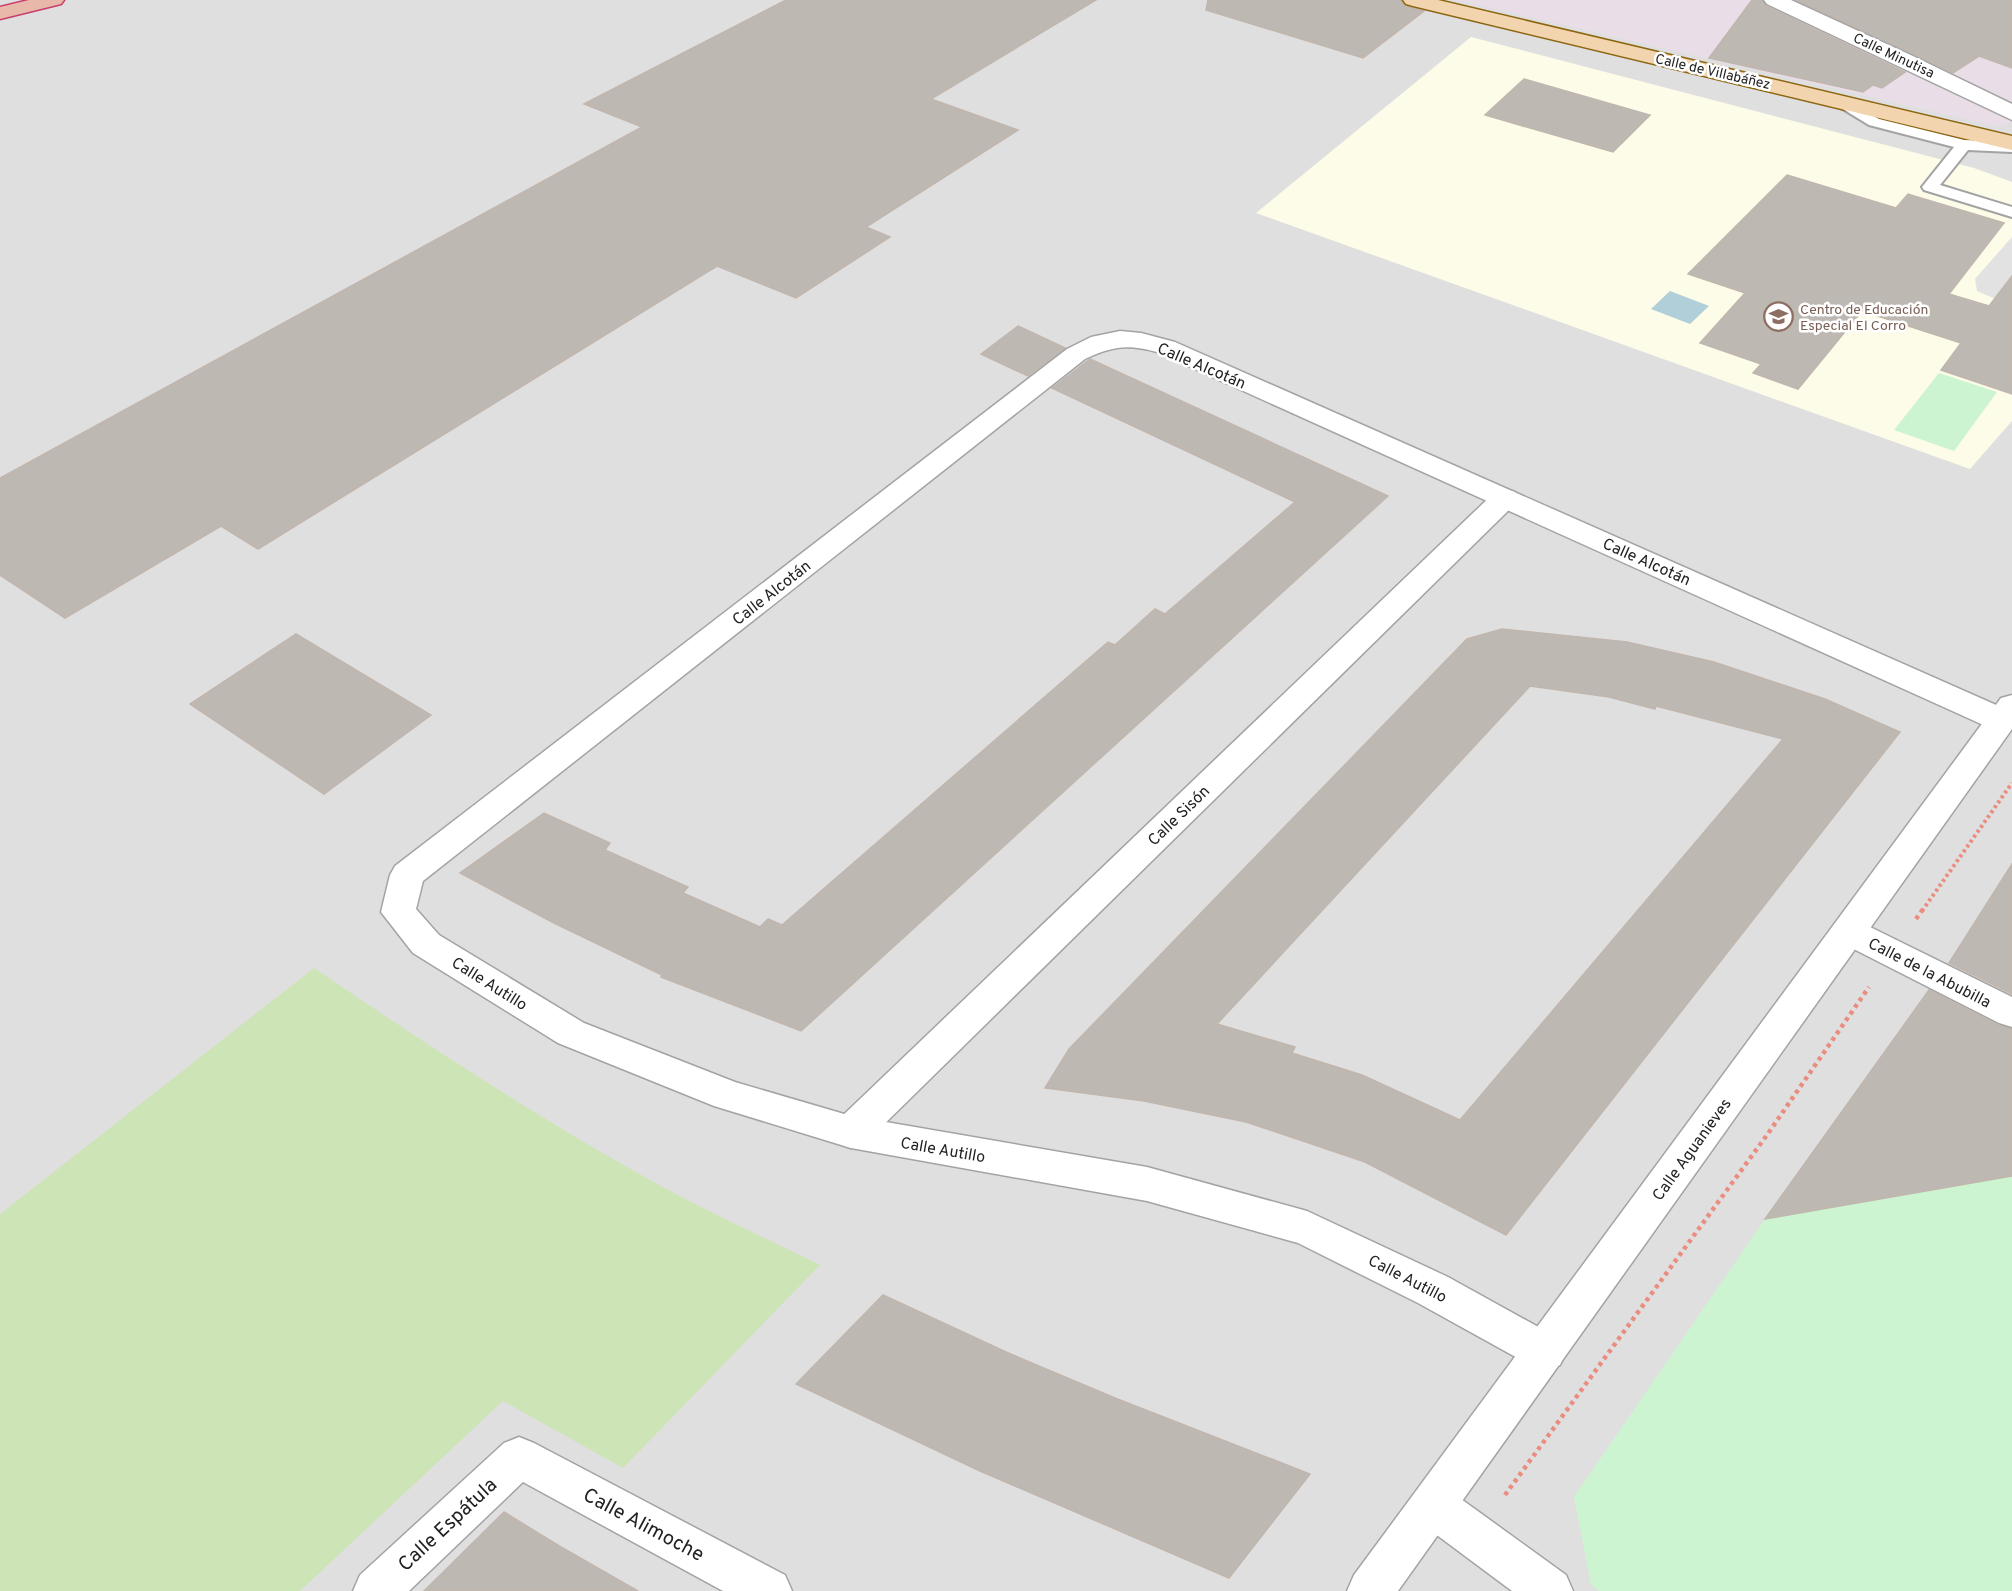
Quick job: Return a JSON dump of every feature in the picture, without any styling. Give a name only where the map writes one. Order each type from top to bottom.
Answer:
[{"type":"highway","points":[[0,13],[54,0]]},
{"type":"main road","name":"Calle de Villabáñez","points":[[1413,0],[2012,142]]},
{"type":"street","name":"Calle Minutisa","points":[[1774,0],[1908,61],[2012,113]]},
{"type":"street","name":"Calle Alcotán","points":[[407,875],[1076,354],[1095,344],[1114,338],[1138,340],[1166,347],[1505,498],[2006,713]]},
{"type":"street","name":"Calle Sisón","points":[[851,1132],[1505,498]]},
{"type":"street","name":"Calle Aguanieves","points":[[1370,1591],[1434,1506],[2006,713]]},
{"type":"street","name":"Calle Autillo","points":[[407,875],[398,912],[426,944],[571,1034],[727,1095],[851,1132],[1147,1184],[1307,1228],[1433,1290],[1545,1352]]},
{"type":"street","name":"Calle de la Abubilla","points":[[1848,931],[2012,1013]]},
{"type":"street","name":"Calle Espátula","points":[[375,1591],[519,1457]]},
{"type":"street","name":"Calle Alimoche","points":[[519,1457],[769,1591]]},
{"type":"street","points":[[1434,1506],[1550,1591]]},
{"type":"lane","points":[[1838,100],[1874,122],[1964,145],[2012,147]]},
{"type":"lane","points":[[1964,145],[1930,187],[2012,212]]},
{"type":"path","points":[[1475,1536],[1767,1135],[2012,783]]},
{"type":"shaded area","points":[[0,0],[2012,0],[2012,1591],[0,1591]]},
{"type":"shaded area","points":[[1456,0],[2012,0],[2012,122],[1996,126]]},
{"type":"shaded area","name":"Centro de Educación Especial El Corro","points":[[1471,37],[1974,168],[2012,182],[2012,421],[1970,469],[1256,213]]},
{"type":"shaded area","points":[[2012,237],[2012,306],[1977,291],[1975,279]]},
{"type":"green space","points":[[1939,373],[1997,392],[1954,451],[1894,430]]},
{"type":"green space","points":[[314,968],[528,1108],[616,1161],[820,1265],[623,1468],[503,1401],[300,1591],[0,1591],[0,1214]]},
{"type":"green space","points":[[2012,1176],[2012,1591],[1599,1591],[1591,1585],[1574,1497],[1765,1219]]},
{"type":"water","points":[[1670,291],[1709,306],[1690,324],[1651,309]]},
{"type":"building","points":[[786,0],[1096,0],[931,99],[1018,130],[866,227],[890,237],[796,298],[717,266],[258,549],[221,526],[65,618],[0,575],[0,478],[642,127],[584,104]]},
{"type":"building","points":[[1208,0],[1401,0],[1405,6],[1424,11],[1363,58],[1206,10]]},
{"type":"building","points":[[1752,0],[1762,0],[1766,6],[1905,72],[1882,88],[1873,85],[1863,92],[1709,58]]},
{"type":"building","points":[[1796,0],[2012,0],[2012,68],[1979,56],[1953,73]]},
{"type":"building","points":[[1524,79],[1650,115],[1613,152],[1485,115]]},
{"type":"building","points":[[1787,175],[1896,208],[1908,194],[2004,223],[1949,294],[1989,306],[2012,276],[2012,394],[1941,370],[1961,343],[1862,311],[1798,389],[1753,373],[1761,364],[1700,343],[1745,293],[1688,274]]},
{"type":"building","points":[[1018,326],[1065,348],[1028,376],[981,354]]},
{"type":"building","points":[[1090,359],[1388,496],[801,1031],[661,977],[662,975],[554,923],[460,873],[544,813],[610,843],[605,850],[688,887],[683,893],[760,927],[768,919],[782,925],[1108,642],[1115,645],[1155,609],[1165,614],[1295,502],[1052,388]]},
{"type":"building","points":[[1502,629],[1627,642],[1714,662],[1825,699],[1900,732],[1506,1235],[1365,1162],[1246,1122],[1144,1101],[1045,1088],[1069,1049],[1467,639]],"holes":[[[1530,686],[1609,697],[1655,709],[1656,706],[1783,739],[1460,1120],[1362,1075],[1292,1053],[1295,1047],[1217,1024]]]},
{"type":"building","points":[[296,634],[431,715],[324,794],[190,704]]},
{"type":"building","points":[[2012,864],[2012,994],[1949,963]]},
{"type":"building","points":[[1929,990],[1998,1025],[2012,1029],[2012,1176],[1765,1219]]},
{"type":"building","points":[[883,1295],[1006,1352],[1115,1398],[1310,1474],[1229,1578],[980,1471],[796,1384]]},
{"type":"building","points":[[504,1512],[561,1547],[638,1591],[424,1591]]},
{"type":"place","name":"Centro de Educación Especial El Corro","points":[[1779,317]]}]
